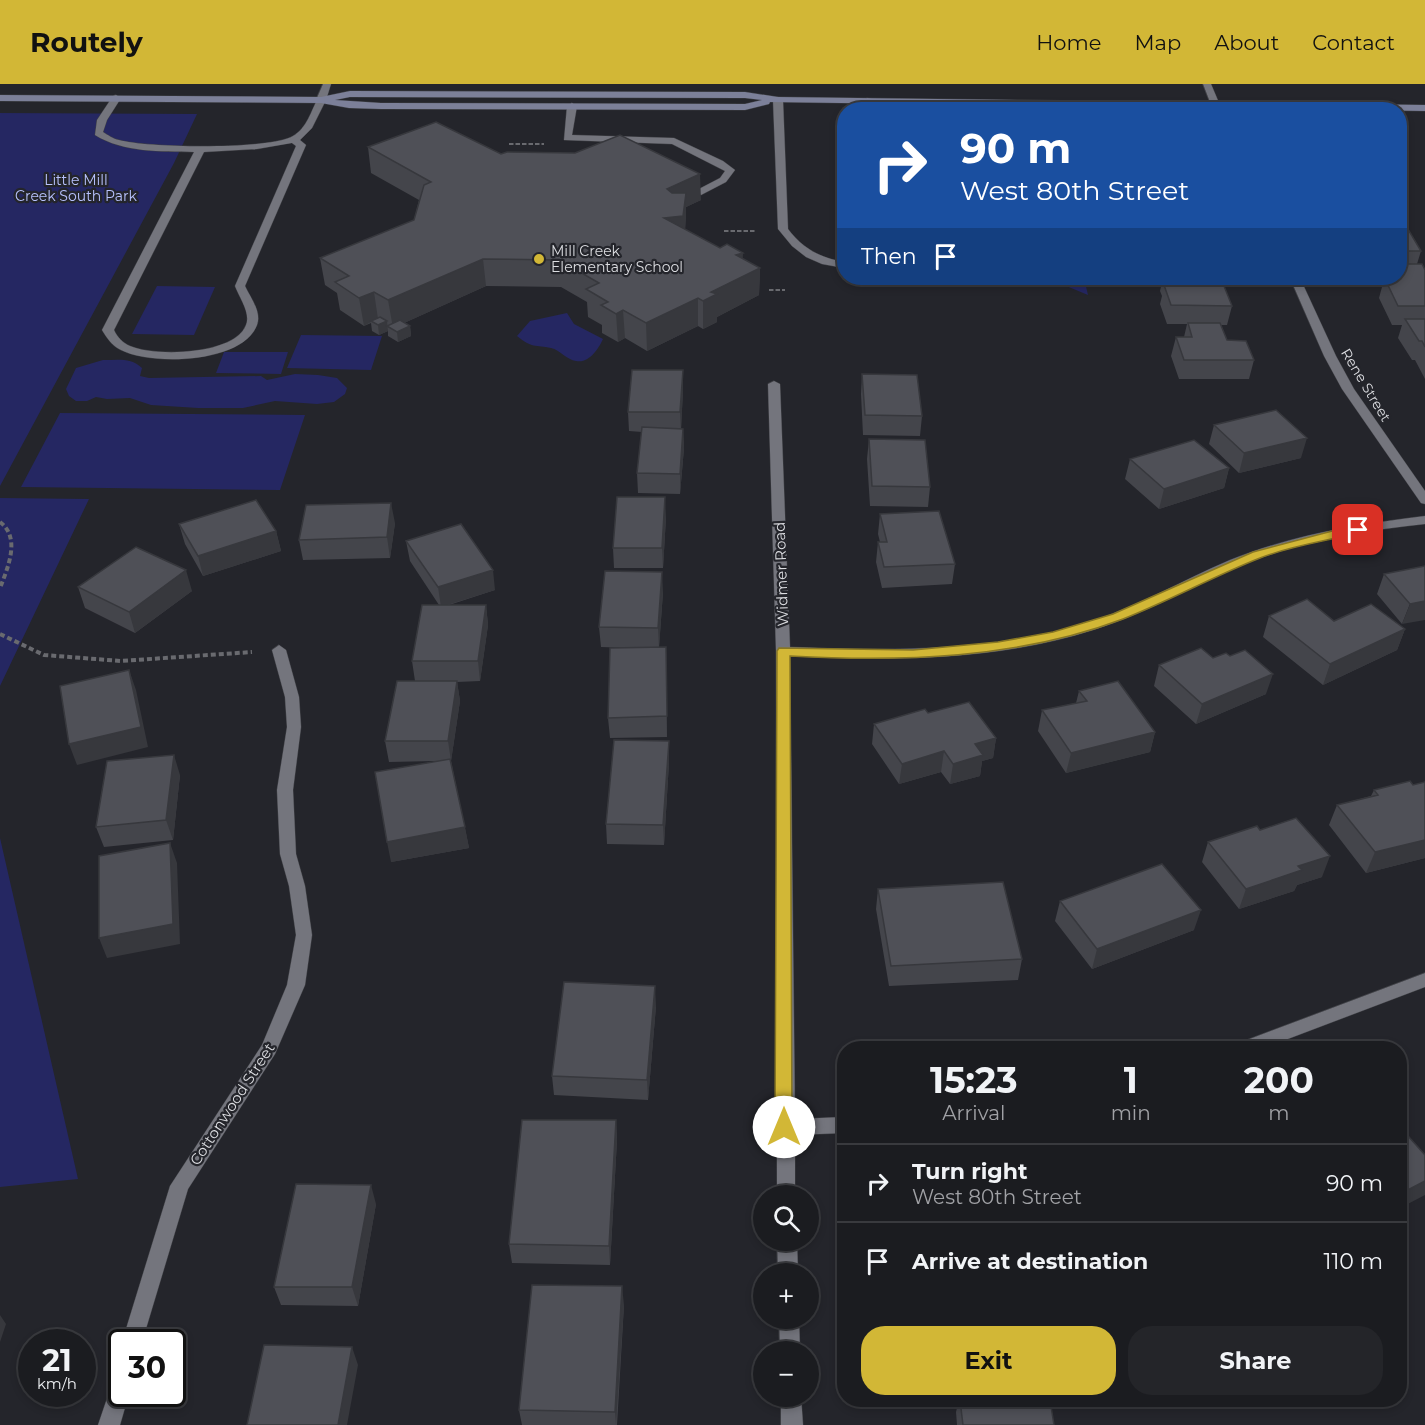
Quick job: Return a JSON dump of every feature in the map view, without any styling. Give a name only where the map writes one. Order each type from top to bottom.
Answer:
[{"type":"street","points":[[116,98],[102,120],[98,133],[113,142],[136,146],[244,147],[294,140],[310,124],[327,84]]},
{"type":"street","points":[[1207,84],[1214,102]]},
{"type":"street","points":[[321,100],[350,94],[745,95],[778,100],[837,103]]},
{"type":"street","points":[[0,98],[321,100],[349,105],[745,107],[778,100]]},
{"type":"street","points":[[778,100],[783,229],[793,244],[807,255],[837,263]]},
{"type":"street","points":[[572,106],[567,138],[674,141],[730,170],[723,180],[700,192]]},
{"type":"street","points":[[1407,108],[1425,108]]},
{"type":"street","points":[[201,148],[108,330],[113,339],[127,349],[152,354],[206,353],[231,346],[247,335],[254,313],[244,299],[240,286],[301,145],[294,140]]},
{"type":"street","name":"Rene Street","points":[[1298,285],[1330,356],[1348,389],[1425,500]]},
{"type":"street","name":"Widmer Road","points":[[774,384],[783,651],[786,1185]]},
{"type":"street","points":[[783,651],[913,654],[998,646],[1054,636],[1118,616],[1258,555],[1336,533],[1425,520]]},
{"type":"street","name":"Cottonwood Street","points":[[136,1329],[179,1186],[269,1049],[296,985],[303,935],[297,886],[288,854],[285,790],[294,728],[292,697],[279,650]]},
{"type":"street","points":[[1264,1041],[1425,980]]},
{"type":"street","points":[[784,1127],[837,1125]]},
{"type":"street","points":[[109,1425],[114,1407]]},
{"type":"street","points":[[791,1407],[792,1425]]},
{"type":"path","points":[[509,144],[548,144]]},
{"type":"path","points":[[724,231],[760,231]]},
{"type":"path","points":[[769,290],[785,290]]},
{"type":"path","points":[[0,522],[6,525],[12,538],[0,588]]},
{"type":"path","points":[[0,634],[44,655],[121,662],[279,650]]},
{"type":"green space","name":"Little Mill Creek South Park","points":[[0,113],[197,114],[174,163],[0,486]]},
{"type":"green space","points":[[1064,285],[1086,285],[1088,295]]},
{"type":"green space","points":[[157,286],[215,287],[194,335],[132,334]]},
{"type":"green space","points":[[567,313],[574,324],[603,339],[596,351],[585,360],[573,360],[554,349],[530,344],[517,336],[530,321]]},
{"type":"green space","points":[[301,335],[382,336],[371,370],[287,368]]},
{"type":"green space","points":[[224,352],[288,352],[281,374],[216,373]]},
{"type":"green space","points":[[103,360],[133,362],[142,368],[140,376],[149,378],[261,376],[267,380],[295,374],[318,375],[337,378],[347,388],[345,394],[334,402],[317,404],[275,401],[243,408],[151,405],[130,398],[96,397],[87,401],[76,401],[69,396],[66,389],[76,368]]},
{"type":"green space","points":[[60,413],[305,415],[280,490],[21,487]]},
{"type":"green space","points":[[0,498],[89,499],[0,686]]},
{"type":"green space","points":[[0,838],[78,1179],[0,1187]]},
{"type":"building","name":"Mill Creek Elementary School","points":[[436,122],[501,154],[507,152],[575,153],[620,135],[700,174],[667,189],[672,193],[686,193],[683,216],[664,218],[720,248],[727,244],[743,253],[736,255],[760,268],[711,292],[717,294],[703,301],[698,298],[646,323],[623,310],[616,314],[601,305],[608,302],[586,289],[599,283],[559,260],[483,259],[388,300],[374,292],[359,298],[335,282],[349,276],[320,258],[414,220],[424,185],[431,182],[368,147]]},
{"type":"building","points":[[1407,227],[1421,251],[1407,251]]},
{"type":"building","points":[[1407,264],[1422,264],[1425,270],[1425,306],[1398,306],[1388,285],[1407,285]]},
{"type":"building","points":[[1164,285],[1224,286],[1232,306],[1171,305]]},
{"type":"building","points":[[380,317],[387,321],[378,325],[371,321]]},
{"type":"building","points":[[1405,319],[1425,319],[1425,347],[1422,341],[1419,341]]},
{"type":"building","points":[[400,320],[410,326],[397,332],[387,326]]},
{"type":"building","points":[[1188,323],[1220,323],[1227,340],[1246,341],[1254,360],[1184,360],[1176,337],[1192,337]]},
{"type":"building","points":[[632,370],[683,370],[680,412],[628,412]]},
{"type":"building","points":[[862,374],[917,375],[922,416],[865,415]]},
{"type":"building","points":[[1276,410],[1307,438],[1244,453],[1214,425]]},
{"type":"building","points":[[642,427],[683,429],[680,474],[637,473]]},
{"type":"building","points":[[869,439],[925,440],[930,487],[872,486]]},
{"type":"building","points":[[1194,440],[1229,468],[1164,489],[1130,459]]},
{"type":"building","points":[[617,497],[665,497],[662,548],[613,548]]},
{"type":"building","points":[[256,500],[276,531],[198,556],[179,524]]},
{"type":"building","points":[[391,503],[387,537],[299,540],[306,505]]},
{"type":"building","points":[[939,511],[955,564],[884,567],[878,542],[887,542],[880,514]]},
{"type":"building","points":[[461,524],[493,570],[438,587],[406,541]]},
{"type":"building","points":[[136,547],[186,570],[129,612],[78,587]]},
{"type":"building","points":[[1425,566],[1425,601],[1410,604],[1384,574]]},
{"type":"building","points":[[605,571],[662,572],[658,628],[599,627]]},
{"type":"building","points":[[1307,599],[1334,621],[1371,604],[1405,629],[1330,664],[1269,616]]},
{"type":"building","points":[[422,605],[486,605],[478,661],[412,661]]},
{"type":"building","points":[[666,647],[667,716],[608,718],[610,648]]},
{"type":"building","points":[[1201,648],[1213,658],[1226,653],[1230,656],[1245,650],[1273,674],[1202,704],[1159,665]]},
{"type":"building","points":[[129,670],[141,727],[69,744],[60,686]]},
{"type":"building","points":[[397,681],[457,681],[448,741],[385,741]]},
{"type":"building","points":[[1118,681],[1155,732],[1071,753],[1042,710],[1087,701],[1079,691]]},
{"type":"building","points":[[969,702],[996,738],[975,744],[983,755],[953,764],[944,751],[902,764],[874,724],[925,709],[928,713]]},
{"type":"building","points":[[614,740],[669,741],[663,825],[606,824]]},
{"type":"building","points":[[174,755],[166,820],[96,827],[107,761]]},
{"type":"building","points":[[450,759],[465,827],[387,842],[375,772]]},
{"type":"building","points":[[1410,781],[1413,785],[1425,782],[1425,840],[1375,852],[1337,805],[1378,795],[1374,790]]},
{"type":"building","points":[[1296,818],[1330,856],[1298,866],[1302,870],[1246,889],[1208,842],[1257,826],[1260,830]]},
{"type":"building","points":[[170,843],[173,924],[99,938],[99,856]]},
{"type":"building","points":[[1162,864],[1201,910],[1097,949],[1060,901]]},
{"type":"building","points":[[1003,882],[1022,959],[891,966],[878,889]]},
{"type":"building","points":[[564,982],[655,986],[647,1080],[552,1076]]},
{"type":"building","points":[[522,1120],[616,1120],[609,1246],[509,1244]]},
{"type":"building","points":[[1407,1135],[1425,1155],[1425,1181],[1407,1190]]},
{"type":"building","points":[[296,1184],[371,1185],[352,1287],[274,1287]]},
{"type":"building","points":[[532,1285],[622,1286],[615,1412],[519,1410]]},
{"type":"building","points":[[264,1345],[352,1347],[338,1425],[247,1425]]},
{"type":"building","points":[[961,1407],[1051,1407],[1054,1425],[963,1425]]},
{"type":"place","name":"Mill Creek Elementary School","points":[[539,259]]},
{"type":"route","points":[[784,1127],[783,651],[913,654],[998,646],[1054,636],[1118,616],[1205,576],[1258,555],[1336,533],[1358,530]]}]
